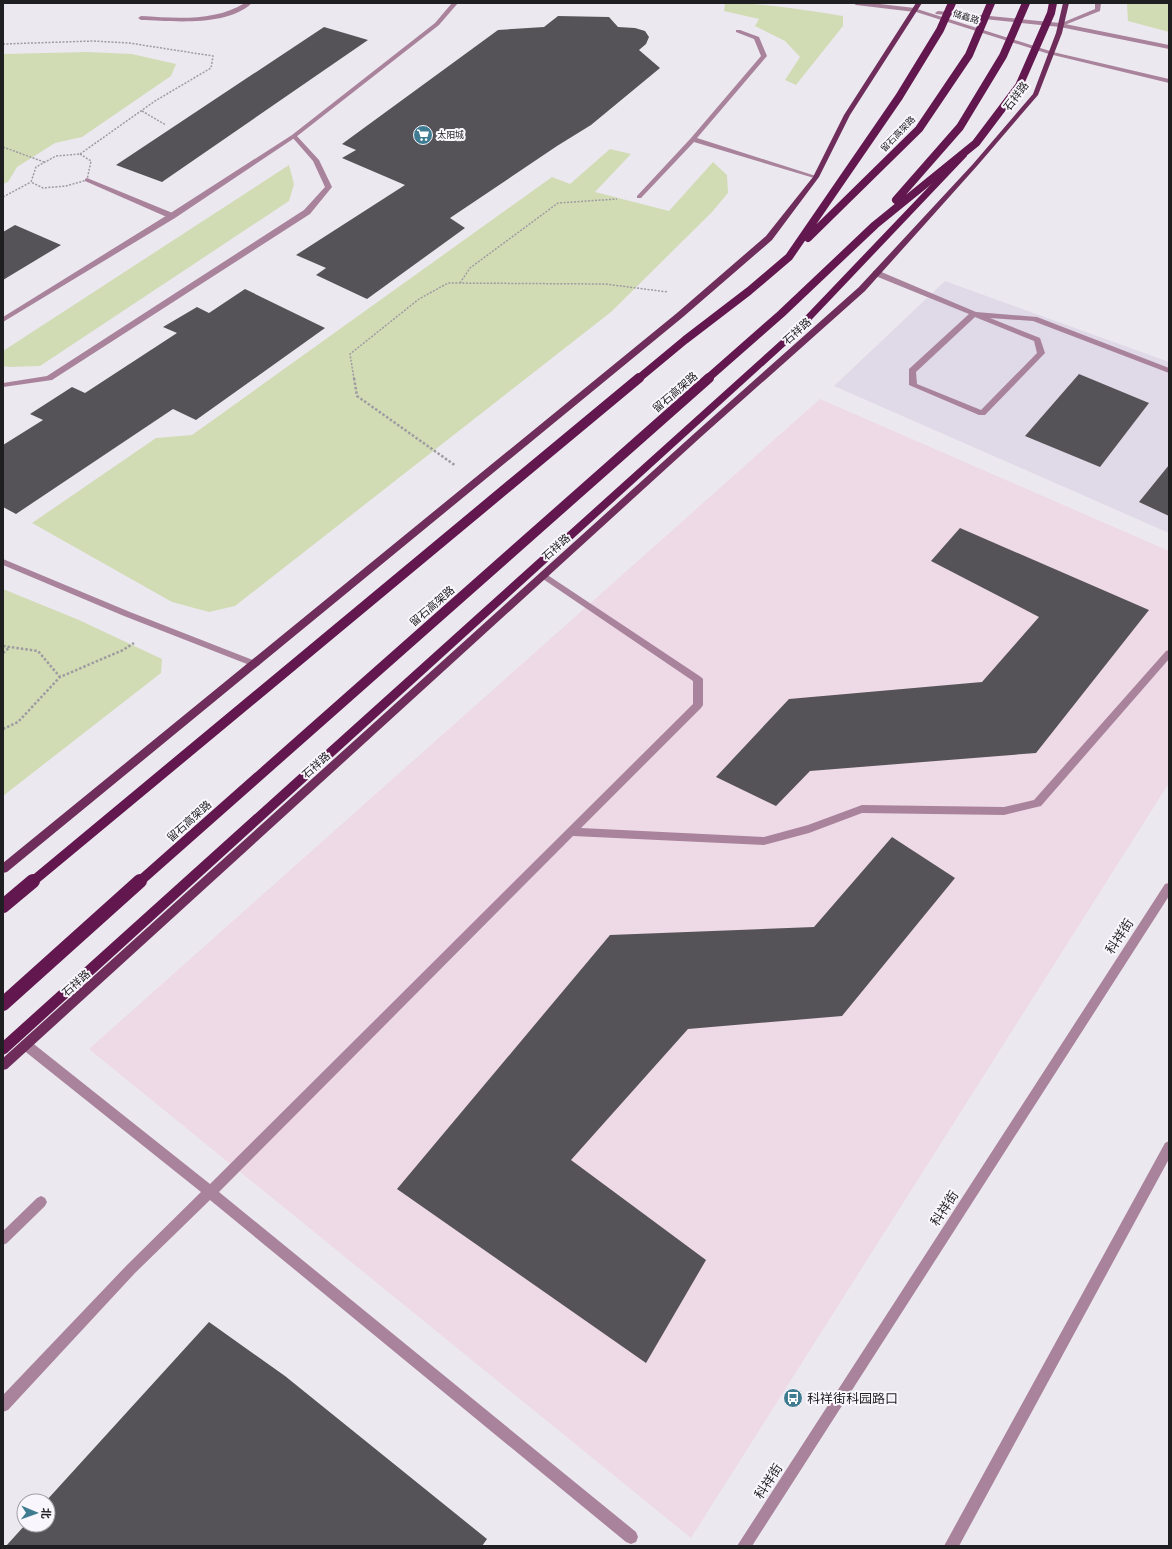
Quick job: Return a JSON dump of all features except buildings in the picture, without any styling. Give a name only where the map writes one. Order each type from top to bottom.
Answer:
[{"type":"highway","name":"留石高架路","points":[[790,257],[899,97],[940,30],[952,3]]},
{"type":"highway","name":"留石高架路","points":[[3,906],[130,799],[679,345],[790,257],[919,129],[970,55],[992,3]]},
{"type":"highway","name":"留石高架路","points":[[875,225],[960,127],[1003,56],[1026,3]]},
{"type":"highway","name":"留石高架路","points":[[3,1004],[214,814],[775,319],[875,225],[976,143],[1019,86],[1051,12],[1053,3]]},
{"type":"highway","points":[[3,1049],[793,334],[976,143]]},
{"type":"main road","name":"石祥路","points":[[3,1066],[543,575],[862,289],[975,165],[1036,94],[1051,53],[1066,3]]},
{"type":"main road","points":[[3,869],[255,664],[702,296],[769,238],[816,177],[847,115],[917,7]]},
{"type":"street","points":[[141,18],[192,19],[227,15],[249,3]]},
{"type":"street","points":[[3,320],[172,216],[294,136],[437,24],[456,3]]},
{"type":"street","points":[[856,3],[917,7]]},
{"type":"street","points":[[1060,25],[1098,10],[1098,3]]},
{"type":"street","name":"储鑫路","points":[[917,7],[1060,25],[1169,47]]},
{"type":"street","name":"储鑫路","points":[[917,7],[1051,53],[1169,81]]},
{"type":"street","points":[[639,197],[694,140],[764,56],[757,38],[738,31]]},
{"type":"street","points":[[3,385],[49,378],[307,212],[329,187],[316,160],[294,136]]},
{"type":"street","points":[[694,140],[816,177]]},
{"type":"street","points":[[87,180],[172,216]]},
{"type":"street","points":[[876,273],[974,314],[1036,340],[1041,353],[982,413],[913,385],[912,371],[974,314],[1034,319],[1169,371]]},
{"type":"street","points":[[3,562],[255,664]]},
{"type":"street","points":[[3,1404],[131,1269],[698,705],[698,679],[543,575]]},
{"type":"street","points":[[571,832],[764,841],[809,829],[862,809],[1004,811],[1037,803],[1169,653]]},
{"type":"street","name":"科祥街","points":[[744,1546],[1169,887]]},
{"type":"street","points":[[26,1045],[210,1192],[631,1537]]},
{"type":"street","points":[[951,1546],[1169,1147]]},
{"type":"street","points":[[3,1240],[41,1202]]},
{"type":"path","points":[[3,44],[93,41],[129,43],[213,56],[211,68],[142,111],[80,154],[56,156],[45,162],[36,168],[31,182],[3,198]]},
{"type":"path","points":[[142,111],[166,125]]},
{"type":"path","points":[[3,147],[45,162]]},
{"type":"path","points":[[31,182],[43,188],[66,186],[87,180],[91,161],[80,154]]},
{"type":"path","points":[[460,283],[470,268],[558,203],[639,197]]},
{"type":"path","points":[[477,481],[357,396],[350,354],[419,299],[448,283],[605,284],[702,296]]},
{"type":"path","points":[[3,729],[18,722],[60,677],[123,650],[159,626]]},
{"type":"path","points":[[3,646],[38,651],[60,677]]},
{"type":"path","points":[[3,653],[10,647]]},
{"type":"shaded area","points":[[945,281],[1169,362],[1169,533],[834,386]]},
{"type":"shaded area","points":[[820,399],[1169,551],[1169,783],[691,1538],[89,1049]]},
{"type":"green space","points":[[725,3],[740,3],[799,9],[843,16],[843,26],[796,85],[785,80],[800,57],[785,41],[755,26],[759,19],[724,11]]},
{"type":"green space","points":[[1127,3],[1169,3],[1169,32],[1128,21]]},
{"type":"green space","points":[[87,52],[132,54],[176,64],[171,76],[82,137],[55,143],[17,167],[8,182],[3,184],[3,54]]},
{"type":"green space","points":[[610,149],[631,154],[595,192],[669,211],[713,162],[727,175],[728,193],[712,212],[611,312],[235,606],[209,612],[172,602],[32,523],[156,438],[192,435],[552,177],[570,184]]},
{"type":"green space","points":[[289,165],[294,184],[289,201],[40,366],[3,366],[3,351]]},
{"type":"green space","points":[[3,589],[79,620],[162,659],[161,673],[3,796]]},
{"type":"place","name":"太阳城","points":[[423,135]]},
{"type":"place","name":"科祥街科园路口","points":[[793,1398]]}]
